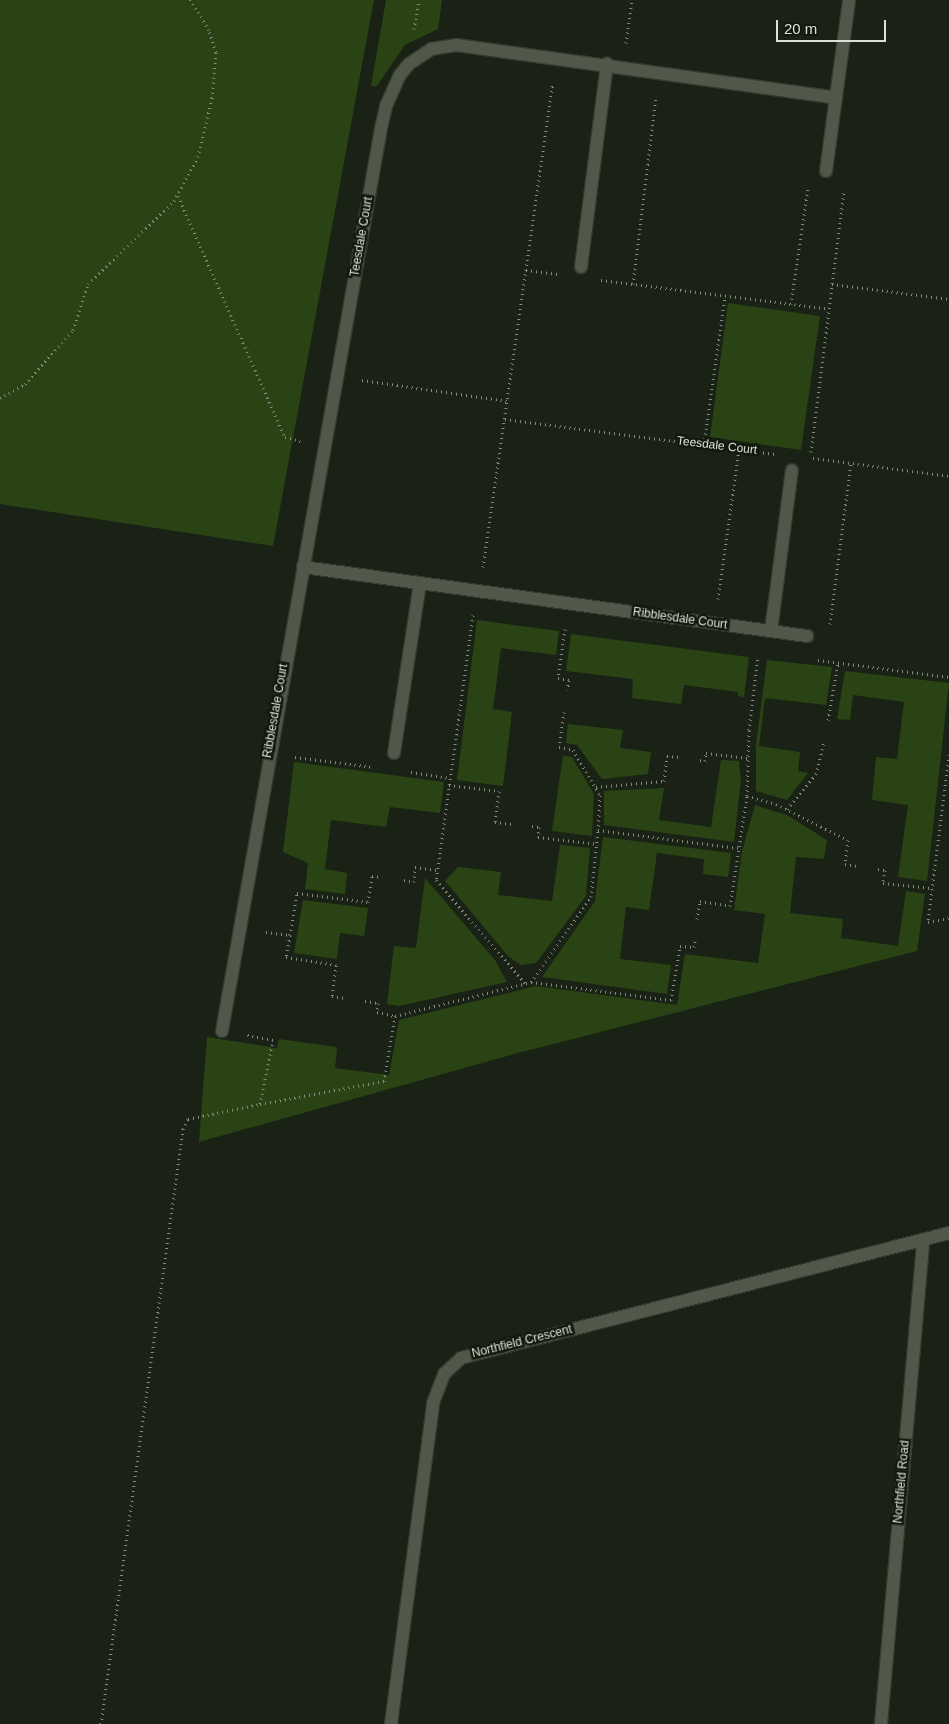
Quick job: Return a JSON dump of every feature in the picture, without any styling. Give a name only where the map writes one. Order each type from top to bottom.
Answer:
[{"type":"street","points":[[825,175],[849,0]]},
{"type":"street","name":"Teesdale Court","points":[[303,567],[381,128],[386,106],[400,75],[409,64],[444,45],[557,57],[836,98]]},
{"type":"street","points":[[581,267],[607,64]]},
{"type":"street","points":[[766,631],[792,470]]},
{"type":"street","name":"Ribblesdale Court","points":[[222,1031],[269,753],[303,567],[807,636]]},
{"type":"street","points":[[394,753],[420,584]]},
{"type":"street","name":"Northfield Crescent","points":[[391,1724],[433,1403],[444,1374],[460,1358],[949,1233]]},
{"type":"street","name":"Northfield Road","points":[[881,1724],[923,1240]]},
{"type":"path","points":[[0,398],[25,384],[73,330],[88,284],[178,196],[198,158],[212,98],[216,52],[209,30],[190,0]]},
{"type":"path","points":[[622,66],[632,0]]},
{"type":"path","points":[[525,983],[436,880],[473,616],[480,592],[557,57]]},
{"type":"path","points":[[633,284],[660,71]]},
{"type":"path","points":[[791,304],[809,177],[825,175],[845,182],[810,458],[949,476]]},
{"type":"path","points":[[178,196],[285,437],[324,448]]},
{"type":"path","points":[[526,270],[562,275]]},
{"type":"path","points":[[597,279],[829,309]]},
{"type":"path","points":[[832,284],[949,299]]},
{"type":"path","points":[[704,444],[725,296]]},
{"type":"path","points":[[337,377],[508,401]]},
{"type":"path","name":"Teesdale Court","points":[[504,419],[783,455]]},
{"type":"path","points":[[715,624],[739,449]]},
{"type":"path","points":[[829,631],[852,463]]},
{"type":"path","points":[[567,690],[569,680],[558,678],[569,604]]},
{"type":"path","points":[[697,919],[700,902],[730,906],[747,796],[748,758],[766,631]]},
{"type":"path","points":[[825,660],[826,651]]},
{"type":"path","points":[[815,659],[949,677]]},
{"type":"path","points":[[828,720],[838,662]]},
{"type":"path","points":[[531,982],[591,897],[598,844],[600,795],[573,750],[559,747],[564,712]]},
{"type":"path","points":[[787,809],[816,774],[824,743]]},
{"type":"path","points":[[269,753],[383,769]]},
{"type":"path","points":[[700,760],[705,761],[706,753],[748,758]]},
{"type":"path","points":[[949,754],[928,922],[949,918]]},
{"type":"path","points":[[596,787],[664,781],[667,756],[680,758]]},
{"type":"path","points":[[402,771],[450,778]]},
{"type":"path","points":[[449,785],[499,791],[495,822],[512,824]]},
{"type":"path","points":[[747,796],[787,809],[848,840],[845,864],[857,866]]},
{"type":"path","points":[[532,826],[539,827],[538,837],[598,844]]},
{"type":"path","points":[[598,830],[738,848]]},
{"type":"path","points":[[404,880],[414,882],[415,867],[437,870]]},
{"type":"path","points":[[878,869],[884,870],[883,883],[932,888]]},
{"type":"path","points":[[345,998],[332,996],[336,965],[286,957],[297,892],[368,902],[372,876],[382,877]]},
{"type":"path","points":[[240,929],[290,936]]},
{"type":"path","points":[[365,1001],[378,1003],[377,1012],[395,1016],[531,982],[672,1000],[680,946],[694,947],[695,941]]},
{"type":"path","points":[[102,1724],[183,1129],[188,1119],[384,1081],[395,1016]]},
{"type":"path","points":[[222,1031],[274,1040],[260,1104]]},
{"type":"green space","points":[[0,0],[374,0],[273,546],[0,504]]},
{"type":"green space","points":[[386,0],[442,0],[438,29],[405,45],[377,86],[371,86]]},
{"type":"green space","points":[[728,303],[820,316],[801,450],[710,437]]},
{"type":"green space","points":[[477,620],[559,631],[556,655],[501,648],[493,709],[512,712],[503,786],[457,780]]},
{"type":"green space","points":[[571,634],[749,657],[744,697],[738,696],[738,692],[684,685],[681,704],[632,698],[633,679],[566,671]]},
{"type":"green space","points":[[767,660],[832,667],[826,705],[765,698],[759,746],[800,752],[798,771],[808,773],[787,800],[756,791],[756,744]]},
{"type":"green space","points":[[845,671],[949,683],[927,881],[898,877],[908,805],[872,800],[876,757],[897,759],[904,702],[853,695],[850,720],[837,719]]},
{"type":"green space","points":[[568,724],[623,730],[620,748],[651,752],[648,774],[602,779],[577,745],[566,743]]},
{"type":"green space","points":[[563,755],[572,757],[594,794],[592,836],[552,831]]},
{"type":"green space","points":[[721,760],[739,761],[741,780],[734,842],[604,825],[604,791],[664,788],[659,820],[711,827]]},
{"type":"green space","points":[[294,762],[444,782],[440,813],[390,807],[386,827],[331,820],[325,869],[347,873],[345,894],[305,889],[308,863],[283,852]]},
{"type":"green space","points":[[755,805],[787,815],[827,840],[824,859],[796,857],[790,913],[843,919],[841,938],[898,946],[906,891],[925,894],[917,951],[518,1053],[199,1142],[207,1037],[277,1048],[279,1039],[337,1047],[335,1068],[389,1075],[399,1020],[536,986],[677,1005],[685,954],[758,963],[765,914],[734,910],[742,851]]},
{"type":"green space","points":[[603,837],[731,853],[728,877],[703,874],[704,859],[657,853],[649,910],[626,907],[620,959],[671,965],[667,994],[542,977],[595,901]]},
{"type":"green space","points":[[560,845],[590,848],[586,896],[536,963],[521,965],[509,957],[445,881],[458,867],[501,872],[498,895],[552,901]]},
{"type":"green space","points":[[425,878],[495,960],[507,982],[399,1006],[387,1004],[394,946],[416,948]]},
{"type":"green space","points":[[303,900],[368,908],[364,936],[340,933],[337,959],[294,953]]}]
